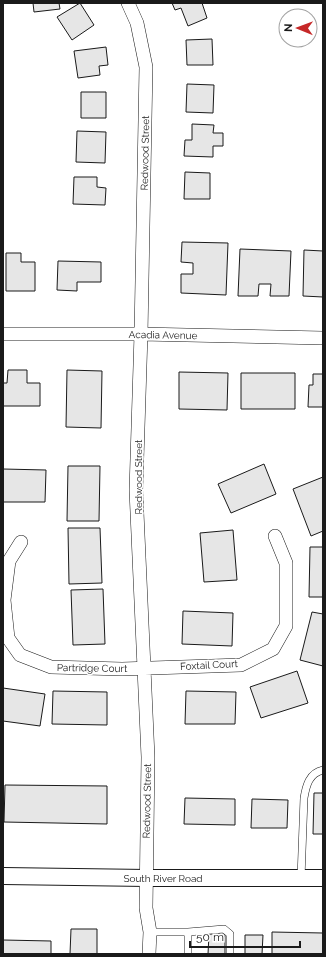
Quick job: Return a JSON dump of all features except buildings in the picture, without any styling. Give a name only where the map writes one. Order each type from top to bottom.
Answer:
[{"type":"street","name":"Redwood Street","points":[[128,3],[137,23],[146,67],[141,334],[136,490],[148,756],[146,908],[150,932],[149,954]]},
{"type":"street","name":"Acadia Avenue","points":[[3,334],[141,334],[323,338]]},
{"type":"street","name":"Foxtail Court","points":[[143,668],[241,664],[273,649],[286,626],[286,563],[275,536]]},
{"type":"street","name":"Partridge Court","points":[[21,542],[9,561],[4,600],[8,638],[20,655],[51,667],[122,669],[143,668]]},
{"type":"street","name":"South River Road","points":[[3,876],[323,878]]},
{"type":"lane","points":[[301,878],[304,798],[306,785],[311,777],[318,771],[323,770]]},
{"type":"lane","points":[[150,932],[188,932],[224,929],[230,934],[230,954]]},
{"type":"lane","points":[[188,932],[188,954]]}]
